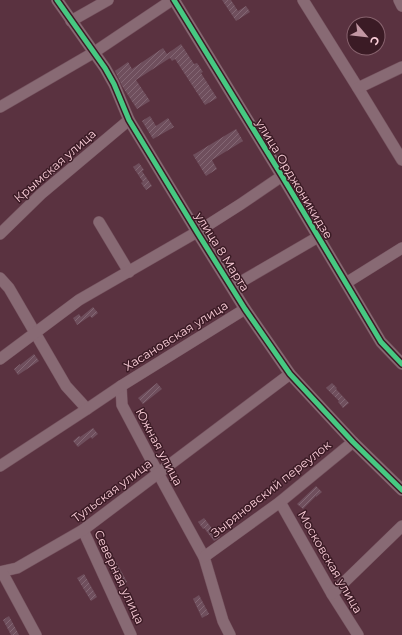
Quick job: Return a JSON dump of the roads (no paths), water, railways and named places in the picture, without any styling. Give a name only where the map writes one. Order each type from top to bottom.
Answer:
[{"type":"street","name":"улица 8 Марта","points":[[57,0],[105,68],[114,84],[129,120],[197,232],[290,374],[353,442],[402,490]]},
{"type":"street","points":[[71,21],[108,0]]},
{"type":"street","points":[[0,107],[93,53],[173,0]]},
{"type":"street","name":"улица Орджоникидзе","points":[[173,0],[282,176],[381,342],[402,364]]},
{"type":"street","points":[[303,0],[402,160]]},
{"type":"street","points":[[399,0],[402,6]]},
{"type":"street","points":[[358,88],[402,67]]},
{"type":"street","name":"Крымская улица","points":[[0,234],[41,194],[129,120]]},
{"type":"street","points":[[0,359],[79,300],[197,232],[282,176]]},
{"type":"street","points":[[98,222],[129,272]]},
{"type":"street","name":"улица Орджоникидзе","points":[[232,287],[318,237]]},
{"type":"street","points":[[346,283],[402,248]]},
{"type":"street","points":[[0,278],[9,288],[66,386],[87,409]]},
{"type":"street","name":"Хасановская улица","points":[[121,386],[246,309]]},
{"type":"street","name":"Тульская улица","points":[[1,572],[17,568],[82,530],[290,374]]},
{"type":"street","points":[[0,466],[121,386]]},
{"type":"street","name":"Южная улица","points":[[121,386],[122,405],[204,557],[223,621],[230,635]]},
{"type":"street","name":"Зыряновский переулок","points":[[204,557],[280,502],[353,442]]},
{"type":"street","name":"Московская улица","points":[[280,502],[332,594],[358,635]]},
{"type":"street","points":[[332,594],[402,526]]},
{"type":"street","name":"Северная улица","points":[[82,530],[132,635]]},
{"type":"street","points":[[1,572],[36,635]]}]
